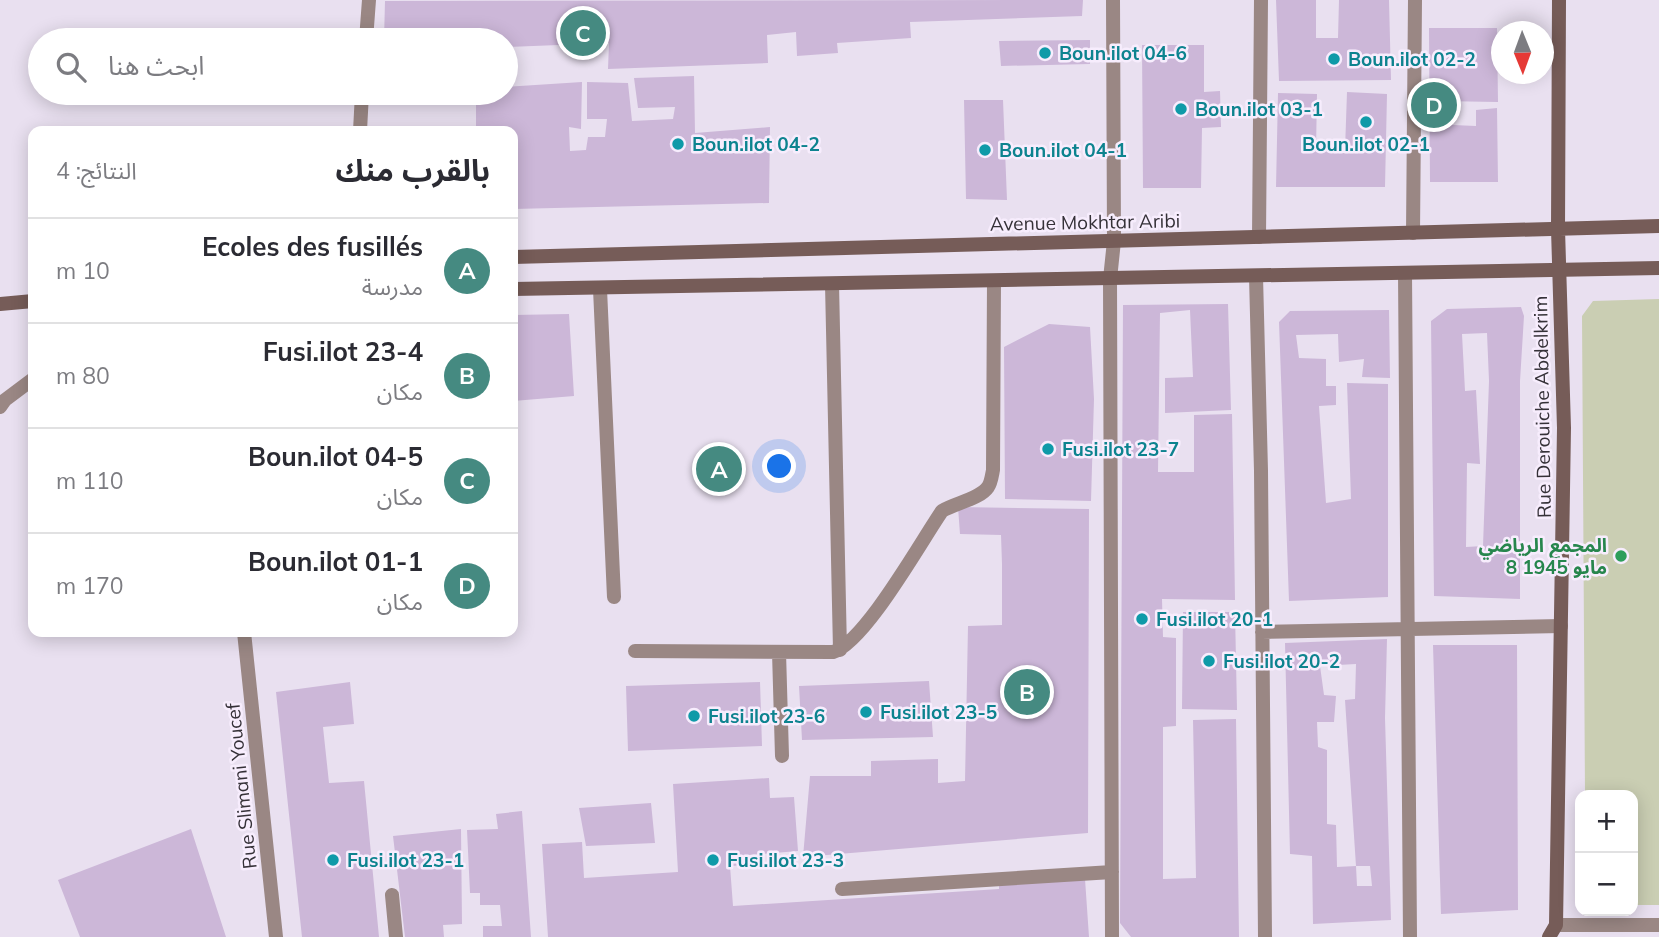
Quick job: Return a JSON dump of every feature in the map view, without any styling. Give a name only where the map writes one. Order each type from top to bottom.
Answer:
[{"type":"main road","name":"Rue Derouiche Abdelkrim","points":[[1553,931],[1564,428],[1558,229],[1559,0]]},
{"type":"main road","name":"Avenue Mokhtar Aribi","points":[[518,257],[1659,226]]},
{"type":"main road","points":[[518,289],[1659,268]]},
{"type":"main road","points":[[0,304],[28,302]]},
{"type":"street","points":[[367,28],[369,0]]},
{"type":"street","points":[[1112,937],[1110,279],[1114,241],[1113,0]]},
{"type":"street","points":[[1259,237],[1261,0]]},
{"type":"street","points":[[1413,233],[1415,0]]},
{"type":"street","points":[[360,126],[361,105]]},
{"type":"street","points":[[1405,274],[1410,937]]},
{"type":"street","points":[[1256,276],[1265,937]]},
{"type":"street","points":[[635,651],[833,652],[852,640],[881,604],[942,512],[954,504],[977,497],[988,488],[993,470],[994,281]]},
{"type":"street","points":[[832,284],[840,650]]},
{"type":"street","points":[[600,289],[614,597]]},
{"type":"street","points":[[0,407],[28,383]]},
{"type":"street","points":[[1262,632],[1561,626]]},
{"type":"street","name":"Rue Slimani Youcef","points":[[245,637],[276,937]]},
{"type":"street","points":[[779,652],[782,756]]},
{"type":"street","points":[[842,889],[1112,872]]},
{"type":"street","points":[[392,895],[396,937]]},
{"type":"street","points":[[1553,931],[1659,925]]},
{"type":"green space","name":"المجمع الرياضي 8 مايو 1945","points":[[1659,299],[1659,905],[1638,905],[1638,790],[1585,790],[1582,316],[1593,301]]},
{"type":"building","points":[[1083,0],[1082,16],[910,22],[911,38],[837,43],[838,53],[797,56],[796,32],[767,35],[768,63],[608,69],[609,43],[518,47],[518,28],[384,28],[385,1]]},
{"type":"building","name":"Boun.ilot 02-2","points":[[1276,0],[1316,0],[1316,38],[1338,38],[1339,0],[1389,0],[1391,80],[1279,81]]},
{"type":"building","points":[[1429,28],[1491,28],[1491,84],[1498,84],[1498,102],[1439,101],[1439,115],[1452,114],[1453,125],[1476,126],[1476,110],[1497,108],[1498,182],[1430,182]]},
{"type":"building","name":"Boun.ilot 04-6","points":[[1090,40],[1090,64],[1001,66],[999,41]]},
{"type":"building","name":"Boun.ilot 03-1","points":[[1142,45],[1204,45],[1204,92],[1220,91],[1221,127],[1202,128],[1201,188],[1143,188]]},
{"type":"building","name":"Boun.ilot 04-2","points":[[694,76],[695,133],[770,127],[769,203],[518,209],[518,126],[476,126],[476,105],[518,105],[518,86],[582,82],[581,129],[569,127],[570,151],[586,150],[588,137],[605,137],[607,119],[587,119],[587,82],[628,83],[632,121],[673,119],[675,107],[638,108],[634,78]]},
{"type":"building","name":"Boun.ilot 02-1","points":[[1347,92],[1387,94],[1385,187],[1276,187],[1278,93],[1317,94],[1316,150],[1345,150]]},
{"type":"building","name":"Boun.ilot 04-1","points":[[964,100],[1003,100],[1007,200],[966,199]]},
{"type":"building","name":"Fusi.ilot 20-1","points":[[1228,304],[1231,410],[1165,413],[1165,378],[1193,377],[1190,310],[1160,313],[1158,472],[1194,472],[1194,415],[1232,414],[1235,600],[1162,599],[1163,637],[1176,638],[1176,726],[1163,727],[1163,879],[1196,878],[1193,720],[1236,719],[1239,937],[1131,937],[1120,923],[1123,305]]},
{"type":"building","points":[[1521,307],[1524,316],[1520,381],[1520,599],[1434,596],[1431,321],[1447,309]],"holes":[[[1487,333],[1489,381],[1483,546],[1466,547],[1467,463],[1480,464],[1476,390],[1465,391],[1462,334]]]},
{"type":"building","points":[[1389,310],[1390,378],[1362,377],[1364,359],[1339,362],[1338,334],[1296,335],[1299,358],[1326,359],[1326,386],[1336,386],[1336,405],[1319,406],[1326,503],[1351,499],[1347,383],[1388,384],[1388,597],[1289,601],[1279,322],[1290,311]]},
{"type":"building","points":[[569,314],[574,396],[518,401],[518,315]]},
{"type":"building","name":"Fusi.ilot 23-7","points":[[1049,324],[1090,327],[1094,399],[1091,501],[1005,499],[1004,347]]},
{"type":"building","points":[[958,507],[1089,509],[1088,833],[803,857],[810,776],[871,776],[871,761],[938,759],[938,783],[965,781],[968,626],[1002,625],[1002,564],[1001,535],[960,534]]},
{"type":"building","name":"Fusi.ilot 20-2","points":[[1183,612],[1235,612],[1237,710],[1182,709]]},
{"type":"building","points":[[1387,639],[1385,718],[1391,920],[1313,924],[1312,856],[1290,854],[1285,643]],"holes":[[[1356,664],[1355,699],[1345,700],[1356,866],[1337,867],[1336,825],[1327,824],[1327,750],[1318,747],[1317,722],[1334,722],[1336,696],[1324,695],[1320,666]],[[1356,866],[1370,866],[1372,886],[1357,886]]]},
{"type":"building","points":[[1433,645],[1517,645],[1518,910],[1441,914]]},
{"type":"building","name":"Fusi.ilot 23-5","points":[[929,681],[933,737],[802,740],[799,686]]},
{"type":"building","name":"Fusi.ilot 23-1","points":[[350,682],[354,724],[323,727],[329,783],[364,781],[379,937],[302,937],[276,692]]},
{"type":"building","name":"Fusi.ilot 23-6","points":[[760,682],[762,746],[628,751],[626,686]]},
{"type":"building","name":"Fusi.ilot 23-3","points":[[769,778],[770,798],[794,797],[798,851],[748,855],[749,865],[730,866],[733,906],[999,889],[999,885],[1085,879],[1089,937],[548,937],[542,844],[582,842],[584,878],[678,872],[673,784]]},
{"type":"building","points":[[651,803],[655,843],[586,846],[579,808]]},
{"type":"building","points":[[522,811],[531,937],[483,937],[483,926],[502,926],[500,905],[480,905],[480,893],[470,893],[467,830],[498,829],[496,814]]},
{"type":"building","points":[[191,829],[226,937],[80,937],[58,880]]},
{"type":"building","points":[[461,829],[462,924],[443,925],[444,937],[405,937],[393,836]]},
{"type":"place","name":"Boun.ilot 04-5","points":[[583,33]]},
{"type":"place","name":"Boun.ilot 04-6","points":[[1045,53]]},
{"type":"place","name":"Boun.ilot 02-2","points":[[1334,59]]},
{"type":"place","name":"Boun.ilot 01-1","points":[[1434,105]]},
{"type":"place","name":"Boun.ilot 03-1","points":[[1181,109]]},
{"type":"place","name":"Boun.ilot 02-1","points":[[1366,122]]},
{"type":"place","name":"Boun.ilot 04-2","points":[[678,144]]},
{"type":"place","name":"Boun.ilot 04-1","points":[[985,150]]},
{"type":"place","name":"Fusi.ilot 23-7","points":[[1048,449]]},
{"type":"place","name":"Ecoles des fusillés","points":[[719,469]]},
{"type":"place","name":"المجمع الرياضي 8 مايو 1945","points":[[1621,556]]},
{"type":"place","name":"Fusi.ilot 20-1","points":[[1142,619]]},
{"type":"place","name":"Fusi.ilot 20-2","points":[[1209,661]]},
{"type":"place","name":"Fusi.ilot 23-4","points":[[1027,692]]},
{"type":"place","name":"Fusi.ilot 23-5","points":[[866,712]]},
{"type":"place","name":"Fusi.ilot 23-6","points":[[694,716]]},
{"type":"place","name":"Fusi.ilot 23-1","points":[[333,860]]},
{"type":"place","name":"Fusi.ilot 23-3","points":[[713,860]]}]
